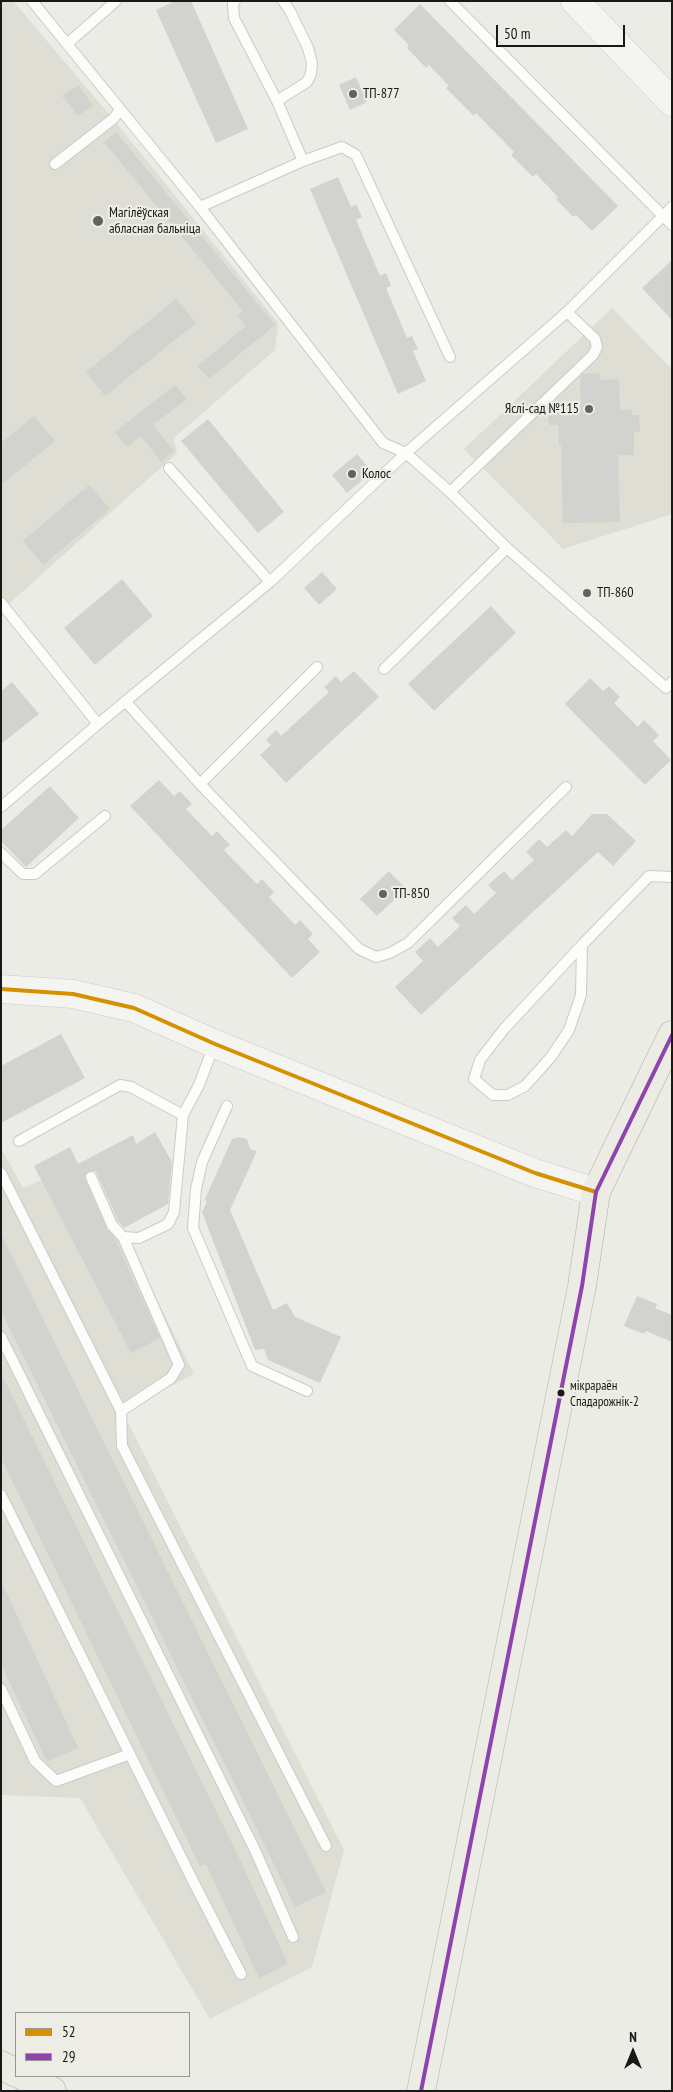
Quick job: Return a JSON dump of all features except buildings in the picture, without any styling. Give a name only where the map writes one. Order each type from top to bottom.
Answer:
[{"type":"main road","points":[[575,1],[672,102]]},
{"type":"main road","points":[[1,989],[73,994],[134,1008],[214,1044],[535,1173],[596,1192]]},
{"type":"main road","points":[[421,2091],[580,1295],[596,1192],[672,1035]]},
{"type":"main road","points":[[1,2065],[15,2072]]},
{"type":"main road","points":[[24,2077],[52,2091]]},
{"type":"lane","points":[[32,1],[200,208],[383,443],[406,453],[450,492],[507,548],[666,688],[672,682]]},
{"type":"lane","points":[[67,44],[116,1]]},
{"type":"lane","points":[[235,1],[233,4],[234,18],[277,101],[303,161]]},
{"type":"lane","points":[[277,101],[307,82],[311,74],[312,63],[308,48],[283,1]]},
{"type":"lane","points":[[450,1],[672,225]]},
{"type":"lane","points":[[55,164],[113,119],[120,110]]},
{"type":"lane","points":[[200,208],[303,161],[342,148],[356,155],[450,357]]},
{"type":"lane","points":[[1,807],[270,582],[406,453],[567,312],[672,208]]},
{"type":"lane","points":[[450,492],[593,355],[597,347],[595,339],[567,312]]},
{"type":"lane","points":[[169,468],[270,582]]},
{"type":"lane","points":[[384,670],[507,548]]},
{"type":"lane","points":[[1,603],[98,724]]},
{"type":"lane","points":[[200,784],[317,667]]},
{"type":"lane","points":[[126,702],[200,784],[359,949],[376,957],[390,953],[408,943],[566,787]]},
{"type":"lane","points":[[1,853],[23,874],[35,874],[105,816]]},
{"type":"lane","points":[[582,945],[581,995],[569,1030],[551,1057],[525,1086],[508,1095],[493,1095],[474,1080],[480,1060],[504,1029],[582,945],[649,876],[672,877]]},
{"type":"lane","points":[[123,1237],[139,1238],[168,1224],[174,1212],[183,1115],[199,1085],[214,1044]]},
{"type":"lane","points":[[19,1141],[120,1085],[131,1087],[183,1115]]},
{"type":"lane","points":[[227,1106],[202,1162],[196,1189],[193,1228],[252,1366],[307,1391]]},
{"type":"lane","points":[[1,1173],[122,1410],[122,1446],[326,1846]]},
{"type":"lane","points":[[91,1176],[112,1225],[123,1237],[179,1365],[171,1378],[122,1410]]},
{"type":"lane","points":[[1,1337],[255,1850],[293,1937]]},
{"type":"lane","points":[[1,1495],[241,1974]]},
{"type":"lane","points":[[1,1690],[35,1761],[56,1781],[130,1754]]},
{"type":"shaded area","name":"Магілёўская абласная бальніца","points":[[1,1],[13,1],[113,119],[278,323],[275,350],[174,438],[177,453],[1,611]]},
{"type":"shaded area","name":"Яслі-сад №115","points":[[612,308],[672,369],[672,514],[563,549],[464,449]]},
{"type":"shaded area","points":[[1,1148],[23,1188],[87,1160],[194,1374],[122,1411],[344,1850],[312,1967],[210,2019],[80,1798],[1,1795]]},
{"type":"transit line","name":"52","points":[[1,989],[73,994],[134,1008],[215,1044],[535,1173],[596,1192]]},
{"type":"transit line","name":"29","points":[[421,2091],[582,1286],[596,1192],[672,1035]]},
{"type":"place","name":"ТП-877","points":[[353,94]]},
{"type":"place","name":"Магілёўская абласная бальніца","points":[[98,221]]},
{"type":"place","name":"Яслі-сад №115","points":[[589,409]]},
{"type":"place","name":"Колос","points":[[352,474]]},
{"type":"place","name":"ТП-860","points":[[587,593]]},
{"type":"place","name":"ТП-850","points":[[383,894]]},
{"type":"place","name":"мікрараён Спадарожнік-2","points":[[561,1393]]}]
